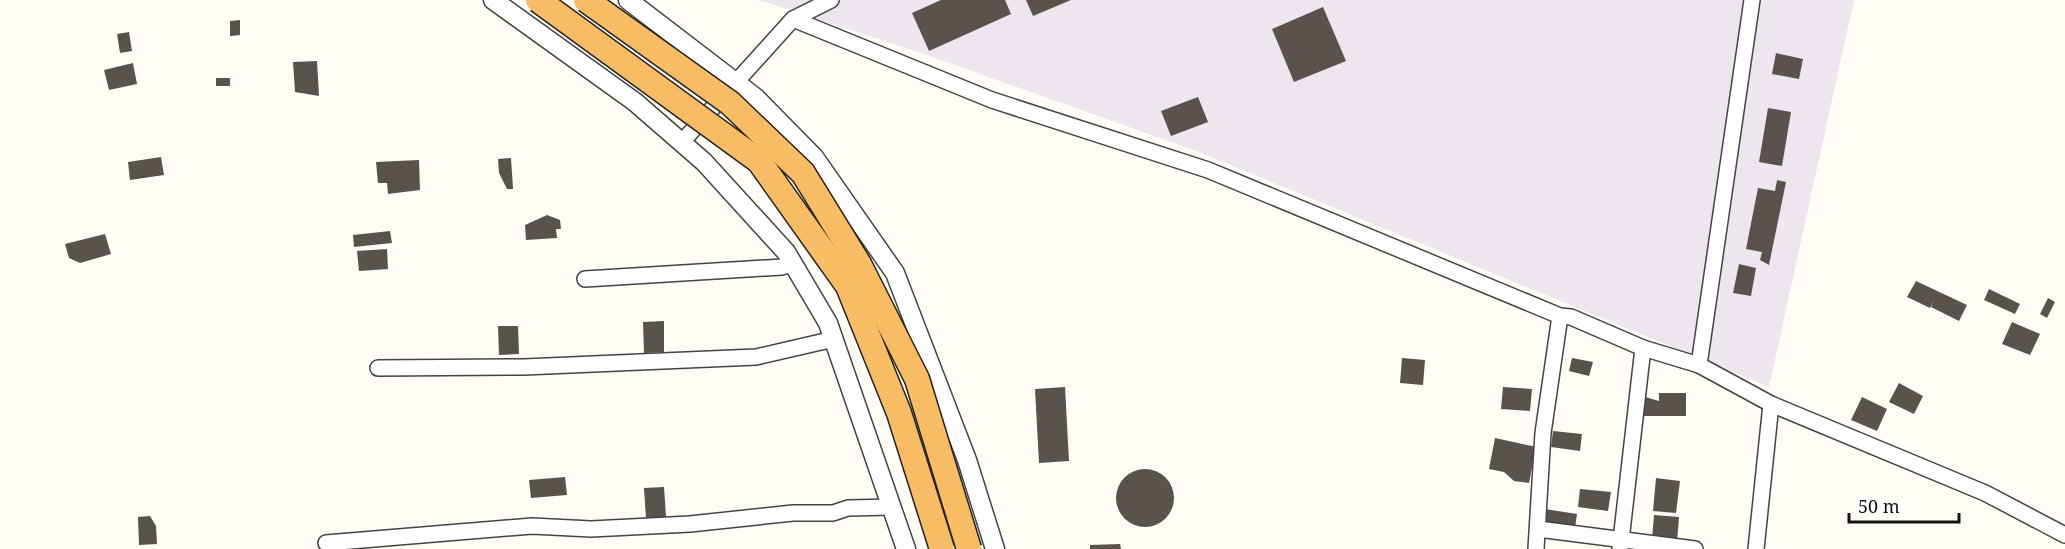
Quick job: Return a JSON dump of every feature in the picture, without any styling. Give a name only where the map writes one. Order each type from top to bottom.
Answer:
[{"type":"highway","points":[[538,0],[759,161],[848,286],[899,413],[942,549]]},
{"type":"highway","points":[[586,0],[730,103],[803,173],[859,264],[917,379],[969,549]]},
{"type":"street","points":[[493,0],[635,102],[682,142],[704,162],[786,252],[828,323],[906,549]]},
{"type":"street","points":[[628,0],[756,98],[814,157],[895,273],[967,460],[995,549]]},
{"type":"street","points":[[682,142],[793,19],[831,0]]},
{"type":"street","points":[[1699,366],[1752,0]]},
{"type":"street","points":[[793,19],[992,100],[1208,170],[1560,316],[1571,317],[1643,348],[1699,366],[1771,404],[1985,493],[2065,535]]},
{"type":"street","points":[[585,279],[782,267],[792,263],[795,266]]},
{"type":"street","points":[[1536,549],[1543,432],[1560,316]]},
{"type":"street","points":[[378,368],[524,367],[756,357],[834,339]]},
{"type":"street","points":[[1621,545],[1643,348]]},
{"type":"street","points":[[1756,549],[1771,404]]},
{"type":"street","points":[[326,543],[532,526],[591,529],[690,524],[793,513],[833,513],[848,508],[892,507]]},
{"type":"street","points":[[1538,529],[1621,545],[1695,549]]},
{"type":"shaded area","points":[[759,0],[1854,0],[1769,387],[1191,149],[921,53]]},
{"type":"building","points":[[941,0],[1005,0],[1011,14],[929,51],[912,13]]},
{"type":"building","points":[[1026,0],[1071,0],[1033,16]]},
{"type":"building","points":[[1323,7],[1346,61],[1294,82],[1272,29]]},
{"type":"building","points":[[240,20],[240,35],[230,36],[230,21]]},
{"type":"building","points":[[129,32],[132,51],[120,53],[117,34]]},
{"type":"building","points":[[1776,53],[1803,59],[1799,79],[1772,74]]},
{"type":"building","points":[[317,61],[319,96],[295,92],[293,62]]},
{"type":"building","points":[[133,63],[137,84],[109,90],[104,70]]},
{"type":"building","points":[[216,78],[230,78],[230,86],[216,86]]},
{"type":"building","points":[[1198,97],[1208,122],[1171,136],[1161,111]]},
{"type":"building","points":[[1768,108],[1791,112],[1782,166],[1759,162]]},
{"type":"building","points":[[161,157],[164,175],[130,180],[128,162]]},
{"type":"building","points":[[511,158],[513,189],[507,189],[499,173],[498,159]]},
{"type":"building","points":[[419,160],[420,190],[388,194],[387,183],[378,183],[376,162]]},
{"type":"building","points":[[1777,180],[1786,182],[1769,265],[1760,260],[1762,252],[1746,249],[1758,188],[1775,191]]},
{"type":"building","points":[[547,215],[560,220],[561,229],[556,229],[557,238],[526,240],[525,225]]},
{"type":"building","points":[[390,231],[392,243],[354,247],[353,235]]},
{"type":"building","points":[[105,234],[111,254],[80,263],[69,258],[65,244]]},
{"type":"building","points":[[387,249],[388,269],[359,271],[357,251]]},
{"type":"building","points":[[1739,264],[1756,268],[1751,296],[1733,293]]},
{"type":"building","points":[[1916,281],[1967,305],[1959,321],[1931,307],[1934,300],[1930,308],[1907,297]]},
{"type":"building","points":[[1989,289],[2020,304],[2015,314],[1984,300]]},
{"type":"building","points":[[2048,298],[2055,302],[2047,318],[2040,314]]},
{"type":"building","points":[[664,321],[664,352],[644,353],[643,322]]},
{"type":"building","points":[[2012,322],[2040,334],[2030,355],[2002,344]]},
{"type":"building","points":[[498,326],[518,326],[519,354],[499,355]]},
{"type":"building","points":[[1402,358],[1425,360],[1423,385],[1400,383]]},
{"type":"building","points":[[1572,358],[1593,362],[1589,376],[1569,371]]},
{"type":"building","points":[[1899,383],[1923,396],[1914,414],[1889,402]]},
{"type":"building","points":[[1065,387],[1069,461],[1039,463],[1035,389]]},
{"type":"building","points":[[1503,387],[1532,389],[1530,411],[1501,409]]},
{"type":"building","points":[[1659,393],[1686,393],[1686,416],[1642,416],[1642,396],[1659,401]]},
{"type":"building","points":[[1862,397],[1887,409],[1877,431],[1851,420]]},
{"type":"building","points":[[1553,431],[1582,434],[1580,451],[1551,447]]},
{"type":"building","points":[[1495,438],[1536,447],[1529,483],[1514,481],[1504,472],[1489,469]]},
{"type":"building","points":[[1145,469],[1156,471],[1166,477],[1172,487],[1174,498],[1172,509],[1166,519],[1156,525],[1145,527],[1134,525],[1124,519],[1118,509],[1116,498],[1118,487],[1124,477],[1134,471]]},
{"type":"building","points":[[565,477],[567,495],[531,498],[529,480]]},
{"type":"building","points":[[1656,478],[1680,481],[1676,513],[1653,511]]},
{"type":"building","points":[[664,487],[666,517],[646,518],[644,488]]},
{"type":"building","points":[[1580,489],[1611,492],[1608,511],[1578,507]]},
{"type":"building","points":[[1545,509],[1577,514],[1575,528],[1547,524]]},
{"type":"building","points":[[1654,515],[1679,517],[1677,542],[1652,539]]},
{"type":"building","points":[[150,516],[156,526],[157,544],[139,545],[138,517]]},
{"type":"building","points":[[1120,544],[1121,549],[1090,549],[1090,545]]}]
